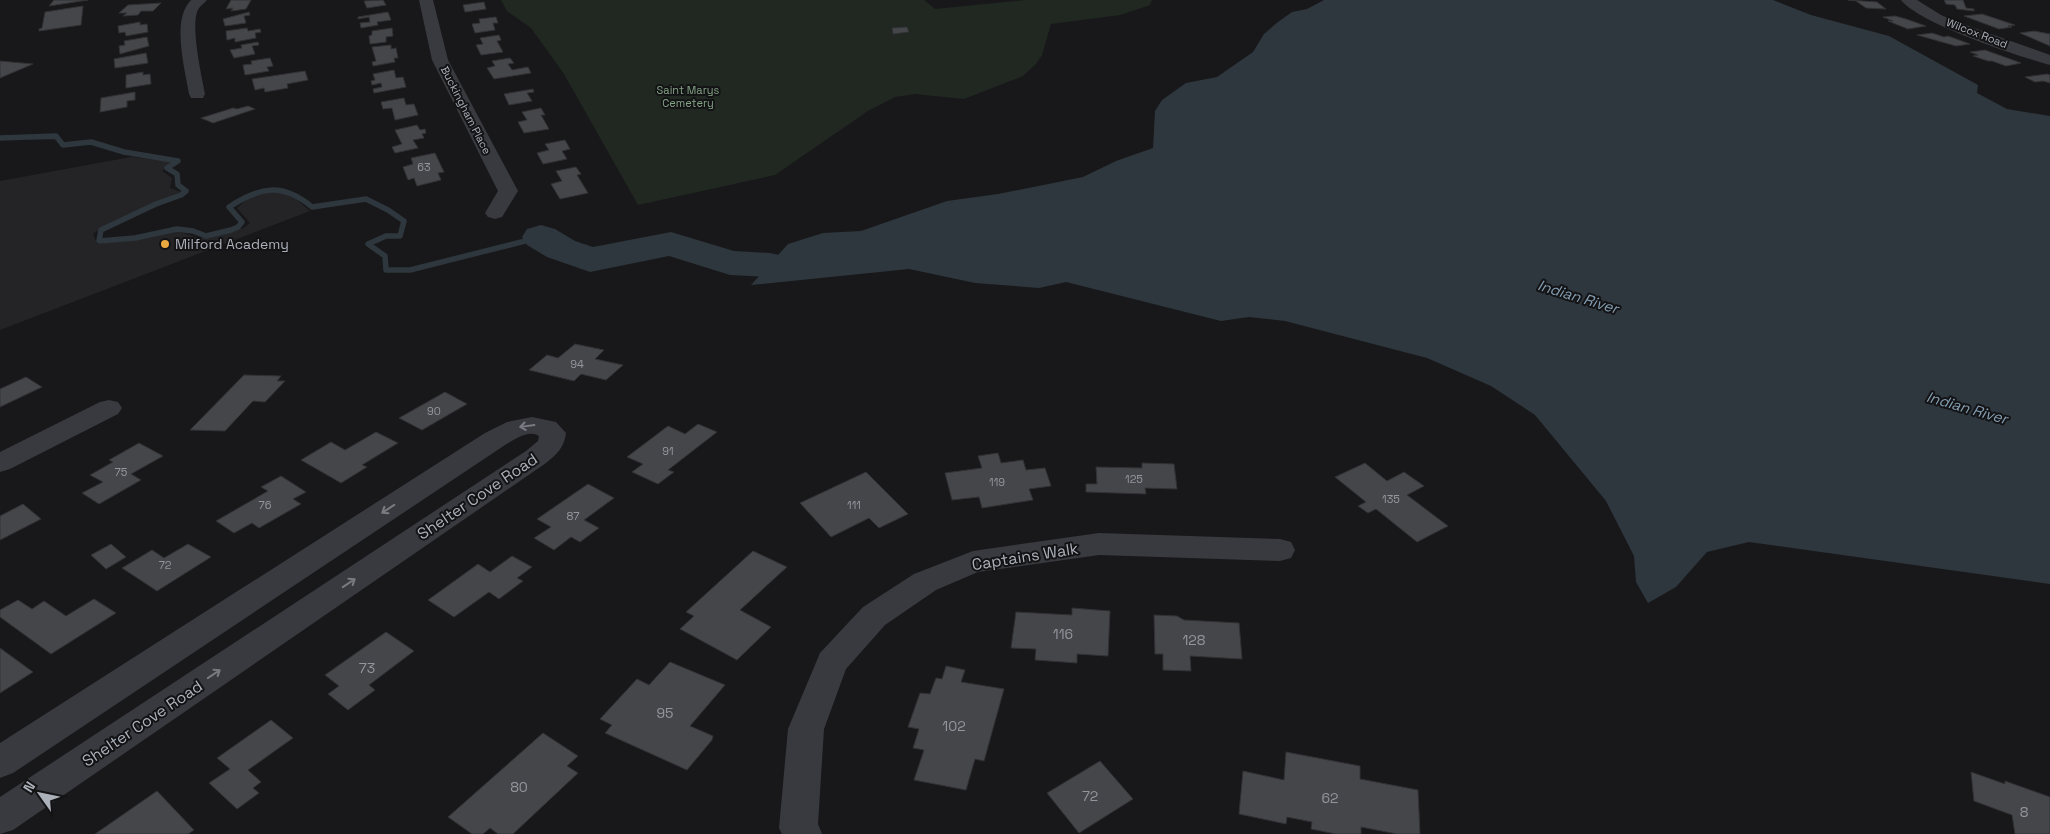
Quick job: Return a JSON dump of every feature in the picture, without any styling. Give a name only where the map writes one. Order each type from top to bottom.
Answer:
[{"type":"street","points":[[197,94],[188,27],[189,14],[200,0]]},
{"type":"street","name":"Buckingham Place","points":[[426,0],[440,60],[508,191],[495,213]]},
{"type":"street","name":"Wilcox Road","points":[[1908,0],[1934,17],[2050,60]]},
{"type":"street","points":[[0,463],[109,408]]},
{"type":"street","name":"Shelter Cove Road","points":[[0,762],[495,439],[532,424],[546,427],[553,434],[551,444],[536,457],[0,818]]},
{"type":"street","name":"Captains Walk","points":[[794,832],[806,729],[832,662],[874,616],[925,582],[974,562],[1099,544],[1280,550]]},
{"type":"shaded area","name":"Milford Academy","points":[[131,157],[173,162],[162,171],[172,178],[170,188],[181,192],[97,231],[93,234],[97,244],[146,238],[178,231],[198,238],[244,228],[250,223],[237,208],[250,197],[269,191],[279,191],[291,195],[310,211],[0,330],[0,181]]},
{"type":"green space","name":"Saint Marys Cemetery","points":[[501,0],[924,0],[935,9],[1026,0],[1152,0],[1150,5],[1120,15],[1051,24],[1042,55],[1036,64],[1023,76],[964,99],[915,94],[895,97],[868,111],[775,175],[638,205],[564,74],[531,28],[507,11]]},
{"type":"water","name":"Indian River","points":[[1324,0],[1773,0],[1811,15],[1889,36],[1978,85],[1977,93],[2007,109],[2050,116],[2050,584],[1749,542],[1707,552],[1676,587],[1648,603],[1636,582],[1634,556],[1606,501],[1535,415],[1491,386],[1427,358],[1285,321],[1249,317],[1221,321],[1066,282],[1039,288],[975,283],[909,269],[751,285],[788,244],[823,233],[861,231],[947,201],[998,194],[1083,177],[1116,161],[1153,148],[1155,111],[1162,100],[1186,83],[1217,77],[1253,52],[1264,34],[1278,22],[1292,12],[1307,9]]},
{"type":"building","points":[[54,0],[88,0],[49,6]]},
{"type":"building","points":[[231,0],[251,0],[246,9],[231,11],[233,8],[226,9]]},
{"type":"building","points":[[383,0],[386,5],[367,8],[364,1]]},
{"type":"building","points":[[1848,0],[1877,2],[1886,9],[1866,8],[1856,1]]},
{"type":"building","points":[[1944,0],[1963,0],[1966,8],[1974,9],[1974,11],[1957,9],[1955,5],[1946,4]]},
{"type":"building","points":[[484,2],[486,9],[465,12],[463,5]]},
{"type":"building","points":[[161,3],[153,11],[141,11],[138,15],[123,16],[127,13],[119,13],[128,5]]},
{"type":"building","points":[[83,6],[81,25],[39,31],[42,28],[45,12]]},
{"type":"building","points":[[249,12],[250,15],[244,16],[246,23],[225,26],[223,19]]},
{"type":"building","points":[[388,12],[391,20],[377,22],[378,25],[361,28],[360,23],[370,22],[369,17],[358,19],[358,17]]},
{"type":"building","points":[[1982,14],[2015,25],[1999,29],[1964,16]]},
{"type":"building","points":[[1895,16],[1926,26],[1908,29],[1883,17]]},
{"type":"building","points":[[496,17],[498,23],[493,23],[495,30],[475,33],[472,24],[480,23],[479,19]]},
{"type":"building","points":[[140,22],[140,25],[147,24],[148,32],[126,36],[125,32],[119,33],[118,26]]},
{"type":"building","points":[[907,27],[909,32],[893,34],[892,28]]},
{"type":"building","points":[[247,28],[248,31],[260,29],[261,32],[255,33],[256,38],[235,42],[235,38],[227,40],[226,31]]},
{"type":"building","points":[[392,28],[393,36],[386,37],[386,42],[370,44],[369,36],[372,35],[372,31]]},
{"type":"building","points":[[2034,31],[2050,34],[2050,46],[2020,33]]},
{"type":"building","points":[[1932,33],[1944,37],[1948,36],[1970,44],[1956,46],[1917,35]]},
{"type":"building","points":[[499,35],[501,40],[497,41],[503,52],[481,55],[476,45],[483,44],[480,38]]},
{"type":"building","points":[[147,37],[149,46],[120,54],[119,46],[125,45],[124,41]]},
{"type":"building","points":[[258,42],[259,45],[252,46],[255,54],[234,58],[230,50],[242,48],[241,45]]},
{"type":"building","points":[[391,45],[391,49],[396,48],[398,58],[394,58],[395,62],[373,66],[372,62],[376,61],[372,47]]},
{"type":"building","points":[[1985,50],[2021,63],[2006,66],[1973,56],[1978,55],[1970,52]]},
{"type":"building","points":[[146,53],[148,63],[115,68],[114,59]]},
{"type":"building","points":[[270,58],[273,66],[267,67],[269,71],[245,75],[243,65],[252,64],[251,61]]},
{"type":"building","points":[[510,58],[514,63],[508,64],[512,70],[528,67],[531,73],[494,79],[487,68],[495,66],[492,61]]},
{"type":"building","points":[[0,61],[33,64],[0,78]]},
{"type":"building","points":[[394,70],[396,78],[403,77],[406,87],[374,93],[373,89],[382,87],[381,83],[372,85],[371,81],[375,80],[373,74]]},
{"type":"building","points":[[305,71],[308,80],[287,84],[288,88],[265,92],[264,88],[255,90],[252,79]]},
{"type":"building","points":[[143,72],[143,75],[150,74],[151,84],[126,88],[126,75]]},
{"type":"building","points":[[2050,75],[2050,83],[2043,81],[2035,82],[2025,77]]},
{"type":"building","points":[[533,89],[534,92],[527,93],[532,101],[509,105],[504,94]]},
{"type":"building","points":[[135,92],[135,100],[127,101],[127,107],[100,112],[101,98]]},
{"type":"building","points":[[404,98],[406,105],[414,104],[418,115],[395,120],[392,108],[383,109],[381,102]]},
{"type":"building","points":[[248,106],[255,109],[213,123],[201,118],[233,108],[237,109]]},
{"type":"building","points":[[541,108],[545,115],[541,115],[549,129],[524,133],[518,122],[527,120],[522,112]]},
{"type":"building","points":[[417,125],[420,130],[425,129],[426,133],[422,134],[424,138],[413,140],[418,148],[395,153],[392,147],[402,144],[395,130]]},
{"type":"building","points":[[565,140],[570,149],[562,151],[567,159],[543,164],[537,153],[549,150],[545,144]]},
{"type":"building","points":[[435,153],[444,172],[438,173],[441,180],[417,186],[414,178],[408,180],[403,167],[413,164],[411,158]]},
{"type":"building","points":[[576,167],[581,174],[577,175],[588,193],[560,199],[551,184],[562,181],[556,171]]},
{"type":"building","points":[[575,344],[604,350],[595,359],[623,365],[606,380],[581,374],[574,381],[529,370],[547,355],[558,358]]},
{"type":"building","points":[[244,375],[281,376],[277,381],[285,381],[265,402],[253,401],[225,431],[190,430]]},
{"type":"building","points":[[26,377],[42,387],[0,407],[0,389]]},
{"type":"building","points":[[445,392],[467,404],[422,430],[399,418]]},
{"type":"building","points":[[698,424],[717,432],[668,470],[674,472],[658,484],[632,472],[643,464],[627,457],[668,426],[685,434]]},
{"type":"building","points":[[376,432],[398,443],[362,465],[367,467],[341,483],[301,460],[331,442],[345,450]]},
{"type":"building","points":[[139,443],[163,456],[131,474],[141,480],[99,504],[82,493],[103,482],[90,475],[113,462],[109,460]]},
{"type":"building","points":[[998,453],[1001,463],[1023,460],[1026,470],[1045,468],[1051,486],[1029,489],[1033,500],[982,508],[979,497],[952,500],[945,473],[982,468],[978,456]]},
{"type":"building","points":[[1142,463],[1174,464],[1177,489],[1145,488],[1146,494],[1086,492],[1086,484],[1097,484],[1096,467],[1142,468]]},
{"type":"building","points":[[1365,463],[1387,481],[1404,472],[1424,486],[1407,495],[1448,526],[1417,542],[1376,509],[1368,513],[1358,506],[1366,502],[1335,477]]},
{"type":"building","points":[[866,472],[908,514],[879,528],[869,518],[831,537],[800,503]]},
{"type":"building","points":[[281,476],[306,492],[293,499],[301,504],[259,528],[252,523],[234,533],[216,521],[268,491],[261,487]]},
{"type":"building","points":[[588,484],[614,498],[584,520],[599,528],[580,542],[571,537],[554,550],[534,538],[551,527],[537,519]]},
{"type":"building","points":[[23,504],[41,519],[0,540],[0,516]]},
{"type":"building","points":[[111,544],[126,557],[106,569],[91,555]]},
{"type":"building","points":[[188,544],[211,557],[157,591],[122,568],[152,550],[164,558]]},
{"type":"building","points":[[753,551],[787,567],[740,610],[771,627],[737,660],[680,629],[694,616],[686,612]]},
{"type":"building","points":[[512,556],[532,567],[517,578],[523,581],[499,599],[489,592],[454,617],[428,600],[478,564],[490,572]]},
{"type":"building","points":[[94,599],[116,613],[51,654],[0,617],[0,610],[18,600],[32,609],[44,601],[66,616]]},
{"type":"building","points":[[1072,608],[1110,611],[1108,656],[1077,654],[1077,663],[1035,660],[1036,649],[1011,648],[1016,612],[1072,615]]},
{"type":"building","points":[[1154,615],[1177,616],[1184,620],[1239,623],[1242,659],[1190,656],[1191,671],[1163,670],[1163,654],[1155,654]]},
{"type":"building","points":[[386,632],[414,651],[369,685],[375,690],[348,710],[328,694],[339,686],[325,675]]},
{"type":"building","points":[[0,648],[33,672],[0,693]]},
{"type":"building","points":[[670,662],[725,685],[690,726],[713,736],[712,740],[687,770],[605,733],[612,725],[600,719],[637,679],[649,685]]},
{"type":"building","points":[[946,666],[965,670],[961,682],[1004,689],[984,761],[975,759],[966,790],[914,780],[924,750],[913,748],[919,729],[908,727],[920,693],[930,694],[936,678],[942,679]]},
{"type":"building","points":[[271,720],[293,738],[248,770],[261,782],[253,788],[259,793],[237,809],[209,783],[230,769],[217,758]]},
{"type":"building","points":[[543,733],[578,756],[567,766],[578,773],[513,834],[498,834],[490,828],[483,834],[472,834],[448,817]]},
{"type":"building","points":[[1286,752],[1360,766],[1360,779],[1418,790],[1420,834],[1397,834],[1361,827],[1361,834],[1336,834],[1311,829],[1312,822],[1287,817],[1286,824],[1239,814],[1243,771],[1284,780]]},
{"type":"building","points":[[1100,761],[1133,799],[1079,833],[1047,793]]},
{"type":"building","points":[[1971,772],[2005,784],[2005,781],[2050,797],[2050,834],[2015,834],[2012,815],[1974,801]]},
{"type":"building","points":[[157,791],[194,830],[188,834],[95,834]]},
{"type":"waterway","points":[[31,137],[57,137]]},
{"type":"waterway","points":[[0,138],[57,137]]},
{"type":"waterway","points":[[57,137],[63,145],[91,142],[124,152],[178,161],[167,168],[177,174],[178,185],[186,191],[181,195],[156,204],[101,230],[99,241],[135,238],[177,229],[193,231],[206,236],[231,230],[238,227],[242,222],[229,207],[251,195],[271,190],[291,194],[312,207],[366,199],[388,210],[404,221],[400,236],[386,236],[368,244],[385,256],[386,270],[410,270],[541,237]]},
{"type":"waterway","points":[[541,237],[561,249],[590,260],[671,244],[730,263],[770,265]]},
{"type":"place","name":"Milford Academy","points":[[165,244]]}]
